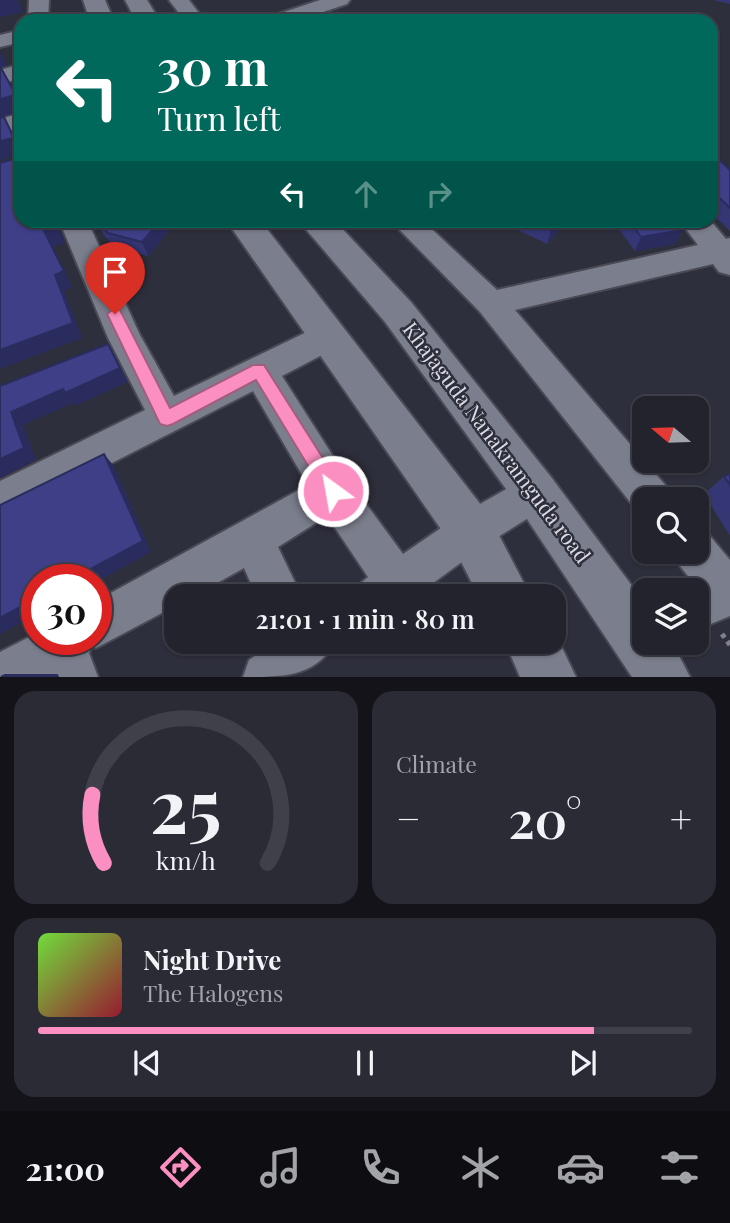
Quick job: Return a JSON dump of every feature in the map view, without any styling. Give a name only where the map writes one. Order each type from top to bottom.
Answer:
[{"type":"main road","points":[[248,228],[471,531],[499,584]]},
{"type":"main road","name":"Khajaguda Nanakramguda road","points":[[321,228],[398,312],[632,622]]},
{"type":"main road","points":[[537,654],[549,677]]},
{"type":"main road","name":"Khajaguda Nanakramguda road","points":[[652,655],[663,677]]},
{"type":"street","points":[[179,0],[190,14]]},
{"type":"street","points":[[297,14],[340,0]]},
{"type":"street","points":[[76,228],[112,343],[167,418]]},
{"type":"street","points":[[412,228],[491,303],[642,487]]},
{"type":"street","points":[[701,228],[726,255]]},
{"type":"street","points":[[491,303],[726,255]]},
{"type":"street","points":[[0,501],[330,336]]},
{"type":"street","points":[[259,370],[333,491],[384,584]]},
{"type":"street","points":[[112,625],[333,491]]},
{"type":"street","points":[[396,584],[471,531],[536,492]]},
{"type":"street","points":[[252,540],[273,584]]},
{"type":"street","points":[[706,564],[730,594],[709,603]]},
{"type":"street","points":[[266,677],[294,654]]},
{"type":"street","points":[[0,677],[55,655]]},
{"type":"building","points":[[0,69],[14,96],[0,99]]},
{"type":"building","points":[[4,117],[14,138],[0,141],[0,118]]},
{"type":"building","points":[[14,159],[14,228],[52,228],[44,231],[64,271],[55,275],[73,323],[0,350],[0,163]]},
{"type":"building","points":[[718,159],[730,170],[730,208],[718,197]]},
{"type":"building","points":[[103,228],[154,228],[142,242],[108,233]]},
{"type":"building","points":[[635,228],[683,230],[641,237]]},
{"type":"building","points":[[108,344],[120,368],[65,393],[63,389],[11,412],[24,448],[0,459],[0,386]]},
{"type":"building","points":[[104,454],[143,541],[100,564],[21,564],[21,607],[0,618],[0,505]]},
{"type":"building","points":[[730,474],[730,485],[724,476]]},
{"type":"building","points":[[57,675],[58,677],[1,677]]},
{"type":"route","points":[[115,314],[167,418],[259,370],[333,491]]}]
